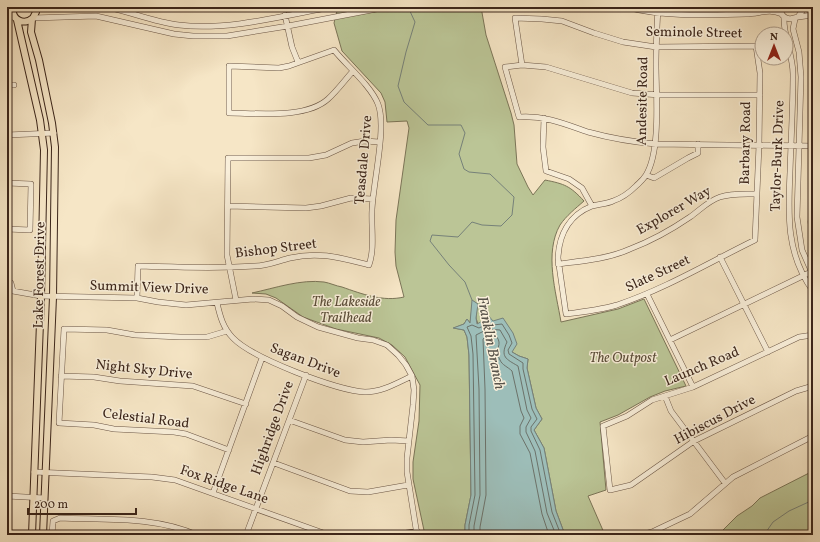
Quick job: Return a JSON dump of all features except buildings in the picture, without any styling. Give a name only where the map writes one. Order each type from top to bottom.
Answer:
[{"type":"main road","name":"Lake Forest Drive","points":[[13,7],[13,13],[16,19],[42,132],[44,150],[41,296],[32,535]]},
{"type":"main road","name":"Lake Forest Drive","points":[[36,7],[31,32],[39,60],[54,133],[55,153],[44,535]]},
{"type":"main road","points":[[16,19],[25,22],[33,19]]},
{"type":"street","points":[[43,7],[57,7]]},
{"type":"street","points":[[107,7],[165,23],[192,26],[224,26],[330,7]]},
{"type":"street","points":[[33,19],[96,16],[164,32],[193,36],[227,36],[387,7]]},
{"type":"street","points":[[626,7],[657,13],[747,14],[772,10],[790,19],[813,15]]},
{"type":"street","name":"Andesite Road","points":[[566,314],[558,264],[560,239],[565,227],[574,218],[592,206],[613,202],[628,193],[646,175],[651,162],[656,144],[656,47],[658,7]]},
{"type":"street","name":"Taylor-Burk Drive","points":[[780,7],[790,52],[793,74],[788,217],[793,250],[803,276],[813,291]]},
{"type":"street","points":[[797,18],[802,11],[802,7]]},
{"type":"street","points":[[7,15],[16,19]]},
{"type":"street","points":[[285,15],[292,47],[298,62],[289,66],[269,68],[229,66],[229,113],[298,113],[311,110],[327,100],[353,71]]},
{"type":"street","name":"Seminole Street","points":[[522,65],[515,18],[562,21],[624,42],[656,47],[754,46]]},
{"type":"street","name":"Taylor-Burk Drive","points":[[797,18],[793,29],[799,52],[801,77],[798,146],[798,228],[802,250],[812,273]]},
{"type":"street","name":"Teasdale Drive","points":[[298,62],[334,50],[371,92],[378,103],[381,112],[372,199],[371,254],[368,265]]},
{"type":"street","points":[[760,95],[656,95],[632,93],[546,67],[522,65],[505,67],[519,116],[544,118],[590,132],[634,142],[656,144],[813,146]]},
{"type":"street","name":"Barbary Road","points":[[755,240],[759,145],[759,66]]},
{"type":"street","points":[[7,85],[14,85]]},
{"type":"street","points":[[544,118],[543,146],[546,172],[569,179],[582,188],[592,206]]},
{"type":"street","points":[[7,135],[42,132],[54,133]]},
{"type":"street","points":[[236,300],[227,255],[228,158],[309,158],[326,155],[352,143],[365,141],[379,142]]},
{"type":"street","points":[[646,175],[654,178],[698,153],[698,144]]},
{"type":"street","points":[[7,183],[31,184],[30,230],[7,229]]},
{"type":"street","name":"Explorer Way","points":[[558,264],[599,259],[629,250],[660,235],[690,217],[707,203],[722,196],[757,194]]},
{"type":"street","points":[[228,206],[306,208],[321,206],[352,198],[372,199]]},
{"type":"street","points":[[813,211],[811,216],[811,225],[813,233]]},
{"type":"street","name":"Slate Street","points":[[566,314],[586,312],[615,306],[647,294],[755,240]]},
{"type":"street","name":"Bishop Street","points":[[137,298],[138,266],[257,266],[290,258],[321,254],[368,265]]},
{"type":"street","points":[[720,257],[768,352]]},
{"type":"street","points":[[670,340],[812,273]]},
{"type":"street","points":[[7,282],[11,283],[13,291]]},
{"type":"street","name":"Summit View Drive","points":[[7,290],[52,297],[137,298],[158,302],[186,304],[217,303],[253,299],[269,300],[282,306],[297,317],[318,327],[337,333],[373,340],[387,345],[398,355],[412,376],[414,405],[407,458],[408,485],[417,533]]},
{"type":"street","points":[[647,294],[693,387]]},
{"type":"street","name":"Sagan Drive","points":[[217,303],[220,318],[227,331],[240,344],[262,358],[306,375],[344,389],[366,392],[378,391],[412,376]]},
{"type":"street","points":[[61,376],[64,329],[107,330],[135,335],[195,337],[207,337],[227,331]]},
{"type":"street","name":"Launch Road","points":[[610,490],[604,426],[627,416],[652,400],[693,387],[799,337],[813,335]]},
{"type":"street","points":[[213,493],[262,358]]},
{"type":"street","name":"Highridge Drive","points":[[246,535],[306,375]]},
{"type":"street","name":"Night Sky Drive","points":[[61,376],[94,377],[120,381],[193,386],[246,404]]},
{"type":"street","name":"Celestial Road","points":[[61,376],[59,423],[94,425],[114,429],[174,432],[193,437],[228,450]]},
{"type":"street","name":"Hibiscus Drive","points":[[610,490],[631,485],[694,441],[796,391],[813,386]]},
{"type":"street","points":[[665,396],[671,411],[725,483]]},
{"type":"street","points":[[289,420],[354,442],[391,440],[409,441]]},
{"type":"street","points":[[644,534],[652,532],[690,514],[725,483],[738,474],[813,436]]},
{"type":"street","points":[[274,463],[350,491],[368,492],[408,485]]},
{"type":"street","name":"Fox Ridge Lane","points":[[34,472],[152,477],[175,480],[329,535]]},
{"type":"street","points":[[7,496],[44,498]]},
{"type":"street","points":[[52,535],[53,521],[60,518],[157,522],[197,535]]},
{"type":"street","points":[[395,535],[417,533]]},
{"type":"green space","points":[[338,7],[481,7],[486,35],[514,125],[517,164],[528,187],[533,195],[545,180],[558,183],[567,186],[584,201],[568,215],[560,225],[555,236],[552,260],[554,286],[561,322],[618,309],[644,299],[686,386],[665,391],[650,397],[618,415],[600,422],[606,490],[588,496],[605,535],[565,535],[556,511],[544,448],[534,430],[542,419],[536,408],[527,368],[528,359],[512,352],[493,321],[486,319],[478,324],[476,318],[477,304],[473,301],[470,323],[467,319],[464,324],[454,328],[464,330],[467,337],[469,355],[471,495],[465,525],[465,535],[425,535],[413,479],[413,462],[419,421],[420,385],[405,357],[392,345],[379,338],[336,329],[303,317],[276,298],[266,294],[252,293],[288,284],[315,281],[326,282],[365,295],[380,298],[388,299],[404,297],[396,266],[395,252],[396,220],[409,128],[407,121],[387,122],[385,102],[381,93],[342,51],[334,23]]},
{"type":"green space","points":[[813,471],[813,535],[718,535],[737,516],[752,506],[760,498]]},
{"type":"water","points":[[472,300],[478,304],[476,318],[477,324],[486,319],[487,314],[493,321],[503,318],[513,333],[517,344],[512,352],[528,359],[527,368],[536,408],[542,419],[534,430],[544,448],[556,511],[565,535],[465,535],[465,525],[471,495],[469,355],[467,337],[464,330],[453,328],[464,324],[467,319],[470,323]]},
{"type":"waterway","name":"Franklin Branch","points":[[408,7],[415,22],[398,86],[404,102],[428,125],[461,125],[465,133],[459,154],[464,169],[469,172],[490,174],[514,197],[512,215],[501,226],[482,225],[472,222],[458,237],[432,235],[430,241],[465,282],[472,300]]},
{"type":"waterway","points":[[764,535],[773,522],[789,511],[813,500]]},
{"type":"park label","name":"The Lakeside Trailhead","points":[[346,310]]},
{"type":"park label","name":"The Outpost","points":[[623,358]]}]
